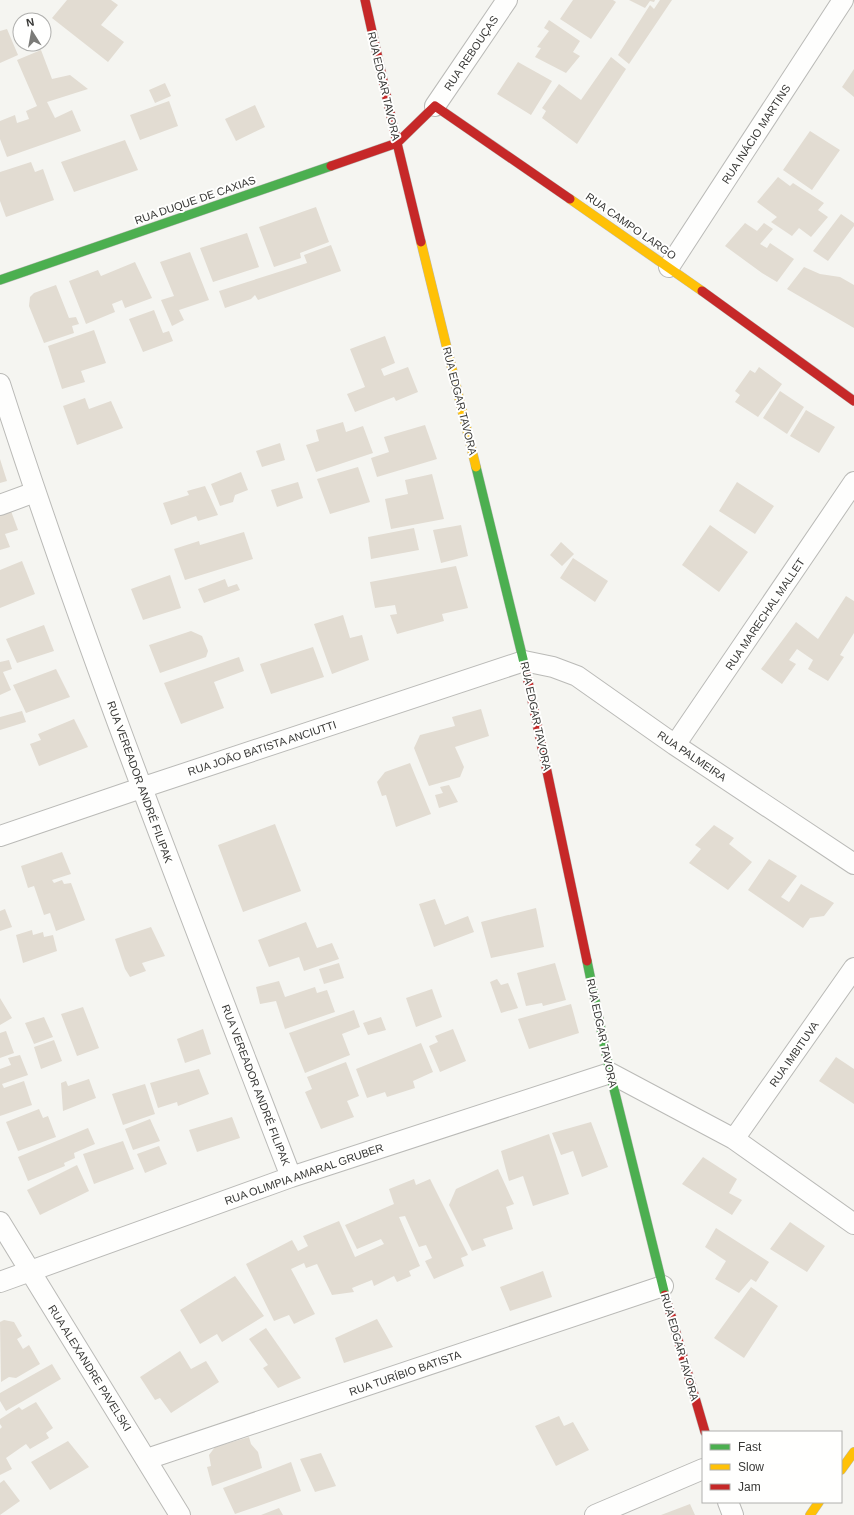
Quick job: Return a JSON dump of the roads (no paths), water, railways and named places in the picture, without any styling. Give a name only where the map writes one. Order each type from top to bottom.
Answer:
[{"type":"main road","name":"RUA EDGAR TAVORA","points":[[365,0],[397,143],[524,662],[610,1073],[663,1286],[705,1431]]},
{"type":"main road","points":[[397,143],[435,106]]},
{"type":"main road","name":"RUA CAMPO LARGO","points":[[435,106],[669,267],[854,401]]},
{"type":"main road","name":"RUA DUQUE DE CAXIAS","points":[[0,280],[397,143]]},
{"type":"main road","points":[[842,1469],[854,1452]]},
{"type":"main road","points":[[810,1515],[818,1503]]},
{"type":"street","name":"RUA REBOUÇAS","points":[[435,106],[507,0]]},
{"type":"street","name":"RUA INÁCIO MARTINS","points":[[669,267],[843,0]]},
{"type":"street","name":"RUA VEREADOR ANDRÉ FILIPAK","points":[[0,384],[35,492],[141,788],[291,1177]]},
{"type":"street","name":"RUA MARECHAL MALLET","points":[[675,745],[854,482]]},
{"type":"street","points":[[0,505],[35,492]]},
{"type":"street","name":"RUA PALMEIRA","points":[[524,662],[553,667],[578,676],[675,745],[854,864]]},
{"type":"street","name":"RUA JOÃO BATISTA ANCIUTTI","points":[[0,836],[524,662]]},
{"type":"street","name":"RUA IMBITUVA","points":[[734,1139],[854,968]]},
{"type":"street","points":[[610,1073],[734,1139],[854,1224]]},
{"type":"street","name":"RUA OLIMPIA AMARAL GRUBER","points":[[0,1282],[291,1177],[610,1073]]},
{"type":"street","name":"RUA ALEXANDRE PAVELSKI","points":[[0,1222],[180,1515]]},
{"type":"street","name":"RUA TURÍBIO BATISTA","points":[[147,1459],[663,1286]]},
{"type":"street","points":[[595,1515],[702,1469]]},
{"type":"street","points":[[728,1503],[733,1515]]}]
